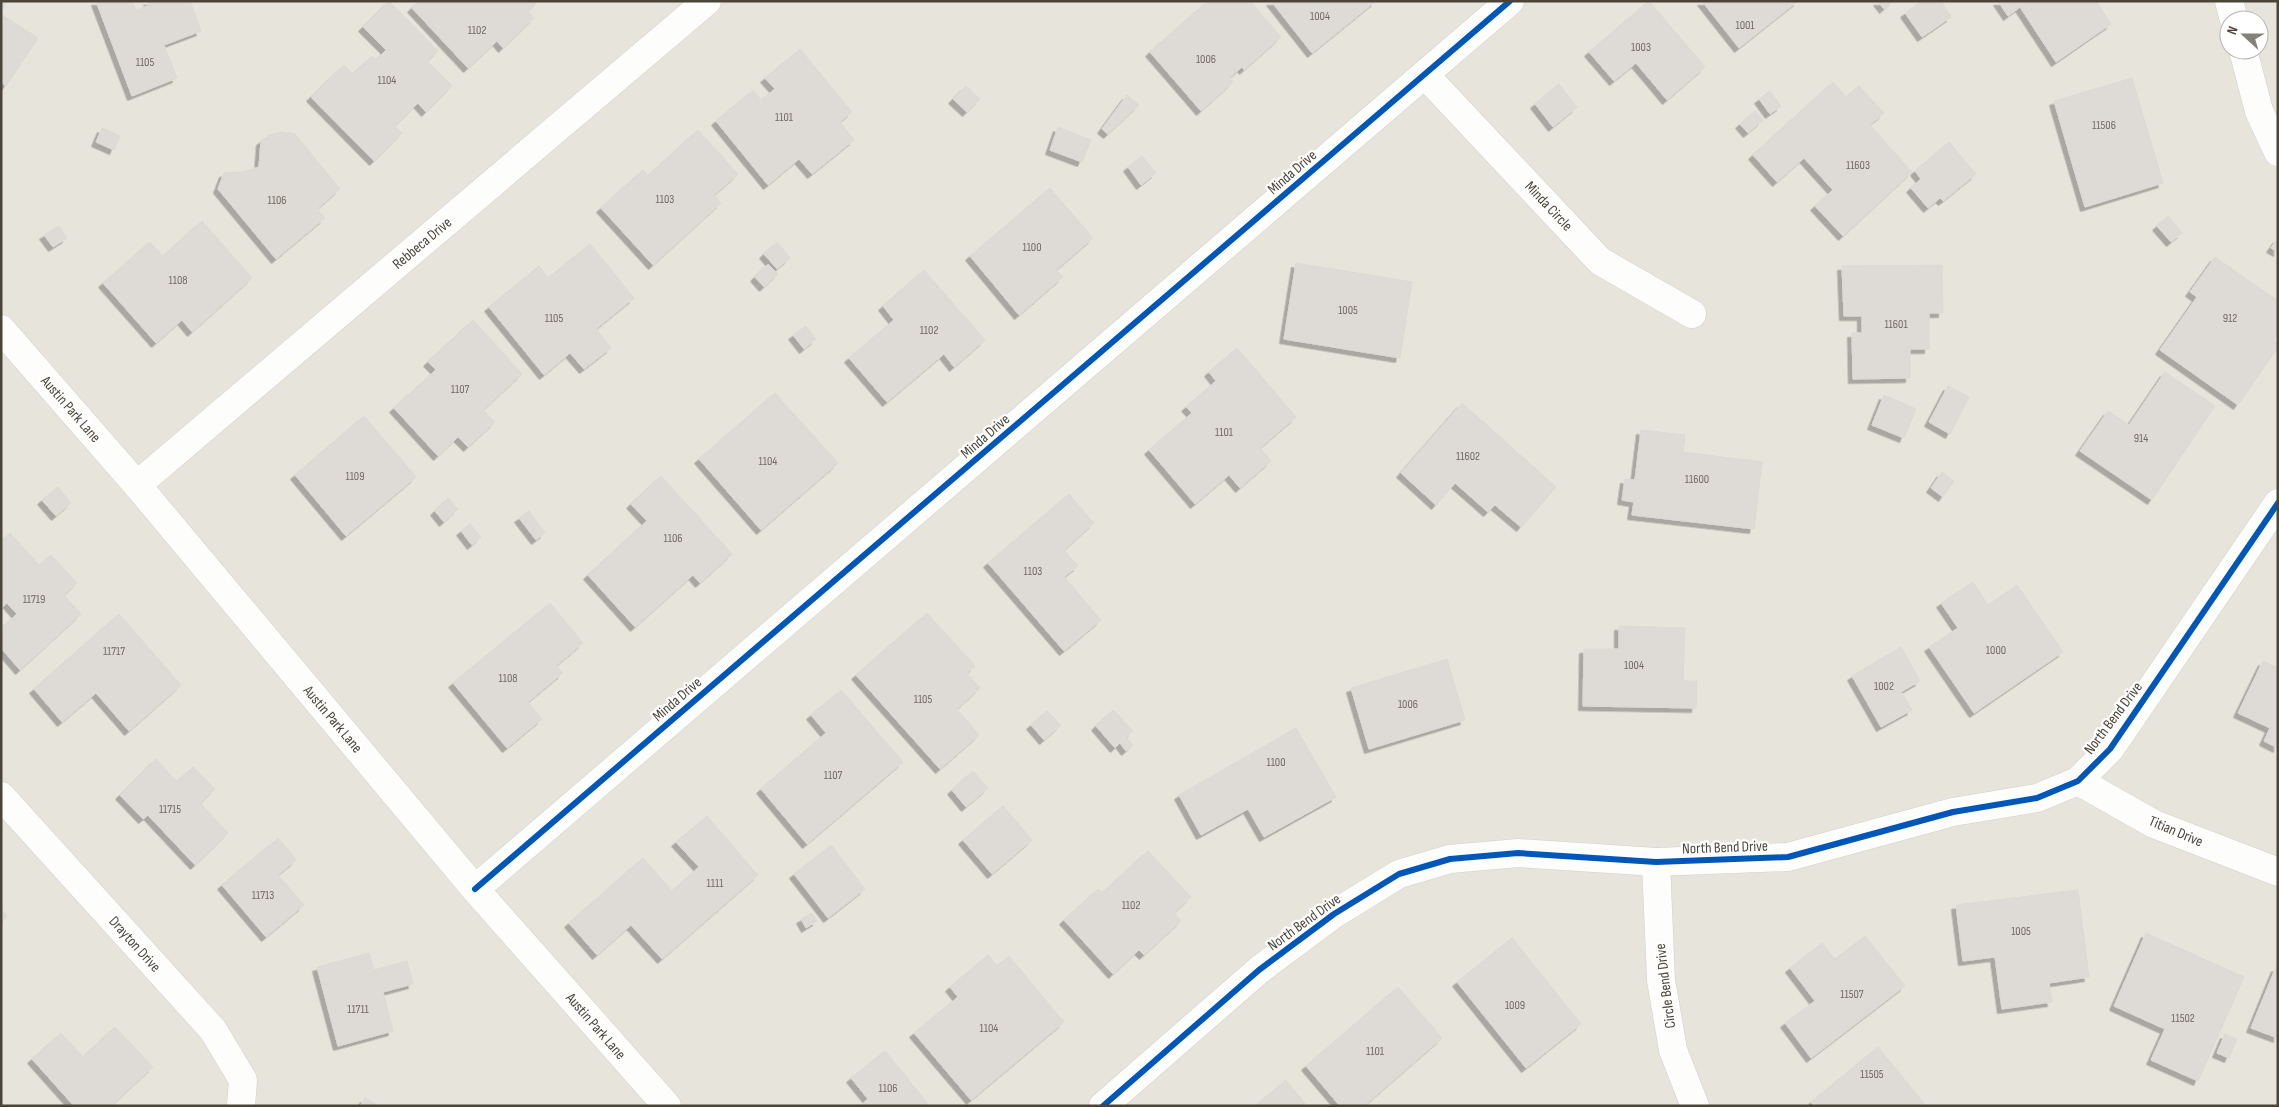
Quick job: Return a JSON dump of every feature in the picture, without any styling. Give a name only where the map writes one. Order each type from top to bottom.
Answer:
[{"type":"street","name":"Rebbeca Drive","points":[[137,486],[707,1]]},
{"type":"street","name":"Minda Drive","points":[[475,889],[1510,1]]},
{"type":"street","points":[[2245,60],[2259,111],[2278,152]]},
{"type":"street","name":"Minda Circle","points":[[1425,75],[1600,261],[1692,314]]},
{"type":"street","name":"Austin Park Lane","points":[[1,329],[137,486],[475,889],[667,1106]]},
{"type":"street","name":"North Bend Drive","points":[[1103,1106],[1259,970],[1334,914],[1399,874],[1450,860],[1518,853],[1656,862],[1788,857],[1953,812],[2037,798],[2078,781],[2110,749],[2278,503]]},
{"type":"street","name":"Titian Drive","points":[[2078,781],[2154,824],[2278,872]]},
{"type":"street","name":"Drayton Drive","points":[[1,796],[213,1030],[242,1080],[241,1106]]},
{"type":"street","name":"Circle Bend Drive","points":[[1656,862],[1661,980],[1673,1050],[1695,1106]]},
{"type":"shaded area","points":[[1,1],[2278,1],[2278,1106],[1,1106]]},
{"type":"building","points":[[1,1],[8,1],[1,11]]},
{"type":"building","points":[[96,1],[132,1],[136,10],[150,5],[148,1],[190,1],[201,31],[164,45],[177,78],[132,96]]},
{"type":"building","points":[[389,1],[438,51],[427,61],[452,86],[426,112],[418,103],[395,126],[402,133],[374,161],[311,97],[344,65],[353,74],[372,56],[376,60],[386,50],[363,27]]},
{"type":"building","points":[[419,1],[538,1],[528,11],[534,18],[503,48],[497,41],[468,68],[412,8]]},
{"type":"building","points":[[1208,1],[1250,1],[1281,37],[1244,70],[1242,67],[1229,78],[1233,82],[1201,111],[1150,52]]},
{"type":"building","points":[[1271,1],[1376,1],[1312,53]]},
{"type":"building","points":[[1649,1],[1705,67],[1667,100],[1636,63],[1614,81],[1589,52]]},
{"type":"building","points":[[1702,1],[1798,1],[1739,48]]},
{"type":"building","points":[[1878,1],[1893,1],[1884,9]]},
{"type":"building","points":[[1922,1],[1941,1],[1951,17],[1922,37],[1905,13]]},
{"type":"building","points":[[1998,1],[2096,1],[2111,24],[2056,62],[2020,7],[2008,16]]},
{"type":"building","points":[[1,14],[38,38],[6,86],[1,82]]},
{"type":"building","points":[[800,49],[852,112],[840,122],[854,140],[812,174],[799,159],[768,185],[716,121],[753,90],[761,100],[775,89],[765,78]]},
{"type":"building","points":[[2132,78],[2163,183],[2085,207],[2054,101]]},
{"type":"building","points":[[1833,82],[1846,97],[1859,86],[1884,113],[1870,125],[1912,172],[1843,236],[1815,206],[1833,190],[1804,158],[1777,182],[1753,155]]},
{"type":"building","points":[[1559,84],[1577,107],[1553,127],[1535,104]]},
{"type":"building","points":[[966,86],[980,99],[967,112],[953,99]]},
{"type":"building","points":[[1770,91],[1781,106],[1770,114],[1759,99]]},
{"type":"building","points":[[1127,95],[1139,105],[1108,134],[1102,129]]},
{"type":"building","points":[[1755,111],[1763,120],[1748,133],[1740,124]]},
{"type":"building","points":[[1058,127],[1091,140],[1082,162],[1050,150]]},
{"type":"building","points":[[102,128],[120,136],[114,150],[96,142]]},
{"type":"building","points":[[698,130],[738,174],[714,195],[721,203],[653,265],[601,208],[643,170],[648,176]]},
{"type":"building","points":[[281,132],[295,134],[340,189],[317,209],[325,218],[276,259],[218,189],[224,173],[243,172],[259,167],[261,141],[269,135]]},
{"type":"building","points":[[1949,142],[1976,174],[1943,201],[1940,198],[1928,208],[1911,188],[1921,179],[1915,171]]},
{"type":"building","points":[[1142,156],[1156,173],[1141,185],[1128,167]]},
{"type":"building","points":[[1050,188],[1093,238],[1056,270],[1063,277],[1019,315],[970,256]]},
{"type":"building","points":[[2168,216],[2182,233],[2171,242],[2157,226]]},
{"type":"building","points":[[202,221],[252,278],[192,332],[182,320],[156,343],[103,283],[150,242],[163,256]]},
{"type":"building","points":[[59,226],[67,238],[53,247],[44,235]]},
{"type":"building","points":[[2278,238],[2278,252],[2271,248]]},
{"type":"building","points":[[777,242],[790,258],[777,269],[764,254]]},
{"type":"building","points":[[590,244],[634,298],[596,329],[611,348],[584,369],[570,353],[544,375],[489,307],[539,266],[548,278]]},
{"type":"building","points":[[2215,257],[2278,301],[2278,334],[2273,340],[2278,343],[2278,347],[2238,405],[2160,350],[2197,297],[2190,292]]},
{"type":"building","points":[[1296,263],[1412,282],[1400,358],[1284,339]]},
{"type":"building","points":[[768,264],[778,274],[764,287],[755,277]]},
{"type":"building","points":[[1942,265],[1943,313],[1929,313],[1929,349],[1910,349],[1910,378],[1853,379],[1852,333],[1862,333],[1862,316],[1844,316],[1842,266]]},
{"type":"building","points":[[924,270],[985,340],[954,367],[944,354],[887,402],[849,358],[894,320],[883,306]]},
{"type":"building","points":[[473,320],[522,374],[483,410],[495,422],[468,447],[458,437],[438,456],[394,408],[436,370],[428,362]]},
{"type":"building","points":[[806,326],[816,339],[804,349],[793,335]]},
{"type":"building","points":[[1237,348],[1296,417],[1260,448],[1271,461],[1240,488],[1229,475],[1195,504],[1149,450],[1192,413],[1186,407],[1216,381],[1209,372]]},
{"type":"building","points":[[2165,372],[2215,406],[2152,500],[2080,451],[2108,411],[2129,425]]},
{"type":"building","points":[[1948,386],[1969,397],[1950,434],[1929,422]]},
{"type":"building","points":[[775,393],[838,463],[761,530],[699,459]]},
{"type":"building","points":[[1884,395],[1916,409],[1904,438],[1872,425]]},
{"type":"building","points":[[1462,403],[1556,487],[1521,527],[1495,505],[1488,512],[1455,483],[1436,505],[1401,473]]},
{"type":"building","points":[[364,416],[416,477],[346,536],[295,475]]},
{"type":"building","points":[[1641,430],[1685,435],[1683,452],[1762,462],[1754,529],[1632,515],[1634,502],[1622,500],[1625,479],[1635,480]]},
{"type":"building","points":[[1942,472],[1954,481],[1943,497],[1931,488]]},
{"type":"building","points":[[661,476],[732,554],[700,583],[693,575],[635,627],[588,575],[647,521],[631,504]]},
{"type":"building","points":[[58,487],[71,503],[56,516],[42,500]]},
{"type":"building","points":[[1069,494],[1094,523],[1064,550],[1078,566],[1064,577],[1101,620],[1064,651],[988,563]]},
{"type":"building","points":[[448,498],[458,509],[444,522],[435,511]]},
{"type":"building","points":[[529,511],[545,533],[536,540],[519,518]]},
{"type":"building","points":[[470,524],[481,537],[472,545],[461,531]]},
{"type":"building","points":[[10,533],[39,565],[51,555],[77,583],[64,595],[81,614],[20,670],[1,648],[1,629],[17,614],[7,603],[1,609],[1,541]]},
{"type":"building","points":[[1973,582],[1988,605],[2017,585],[2063,652],[1974,713],[1929,647],[1958,628],[1941,603]]},
{"type":"building","points":[[550,603],[583,643],[556,666],[563,673],[528,702],[542,719],[507,748],[453,683]]},
{"type":"building","points":[[927,613],[975,666],[967,673],[980,688],[957,709],[979,735],[940,769],[856,675]]},
{"type":"building","points":[[119,614],[181,685],[129,731],[96,693],[62,722],[34,689]]},
{"type":"building","points":[[1619,626],[1685,628],[1683,681],[1697,681],[1696,708],[1583,706],[1584,649],[1619,649]]},
{"type":"building","points":[[1901,647],[1920,681],[1901,692],[1912,710],[1881,727],[1852,676]]},
{"type":"building","points":[[1447,659],[1465,720],[1369,749],[1351,688]]},
{"type":"building","points":[[2263,661],[2278,668],[2278,748],[2264,741],[2270,728],[2238,713]]},
{"type":"building","points":[[841,690],[903,762],[807,844],[761,789],[826,733],[811,715]]},
{"type":"building","points":[[1113,710],[1133,731],[1126,737],[1133,745],[1126,751],[1120,743],[1115,748],[1096,726]]},
{"type":"building","points":[[1047,711],[1061,725],[1044,740],[1031,725]]},
{"type":"building","points":[[1296,728],[1336,797],[1264,837],[1248,809],[1201,835],[1179,795]]},
{"type":"building","points":[[156,759],[177,782],[193,767],[215,789],[200,803],[228,833],[195,865],[148,815],[143,819],[120,795]]},
{"type":"building","points":[[973,771],[988,788],[966,807],[952,790]]},
{"type":"building","points":[[1003,806],[1032,840],[992,874],[963,840]]},
{"type":"building","points":[[707,816],[758,875],[662,959],[631,925],[597,955],[569,923],[643,858],[672,891],[699,867],[676,842]]},
{"type":"building","points":[[278,838],[296,860],[278,875],[304,905],[266,937],[222,885]]},
{"type":"building","points":[[831,845],[865,889],[828,918],[794,874]]},
{"type":"building","points":[[1148,851],[1191,897],[1174,913],[1181,921],[1144,955],[1139,950],[1113,974],[1064,920],[1098,889],[1102,893]]},
{"type":"building","points":[[2078,890],[2089,977],[2049,983],[2052,1002],[2002,1009],[1995,957],[1963,961],[1956,905]]},
{"type":"building","points":[[1,909],[7,917],[1,921]]},
{"type":"building","points":[[812,913],[817,921],[806,928],[801,919]]},
{"type":"building","points":[[2146,933],[2244,977],[2198,1081],[2151,1060],[2165,1029],[2114,1006]]},
{"type":"building","points":[[1865,936],[1905,986],[1811,1058],[1785,1023],[1815,1001],[1790,968],[1822,943],[1835,959]]},
{"type":"building","points":[[1512,938],[1581,1024],[1526,1068],[1457,982]]},
{"type":"building","points":[[369,953],[374,970],[407,961],[413,984],[383,992],[393,1031],[338,1046],[317,967]]},
{"type":"building","points":[[988,955],[997,966],[1009,956],[1064,1022],[971,1100],[914,1033],[958,997],[950,987]]},
{"type":"building","points":[[2276,967],[2278,968],[2278,1038],[2251,1028]]},
{"type":"building","points":[[1398,987],[1442,1038],[1364,1106],[1340,1106],[1306,1066]]},
{"type":"building","points":[[115,1027],[153,1067],[114,1103],[117,1106],[74,1106],[32,1059],[61,1033],[83,1057]]},
{"type":"building","points":[[2225,1034],[2237,1039],[2229,1058],[2217,1053]]},
{"type":"building","points":[[1878,1047],[1926,1106],[1814,1106],[1811,1102]]},
{"type":"building","points":[[885,1051],[930,1106],[860,1106],[868,1099],[851,1078]]},
{"type":"building","points":[[1286,1080],[1307,1106],[1255,1106]]},
{"type":"building","points":[[365,1098],[379,1106],[360,1106]]},
{"type":"cycle path","points":[[475,889],[1510,1]]},
{"type":"cycle path","points":[[1103,1106],[1259,970],[1334,914],[1399,874],[1450,859],[1518,853],[1656,862],[1788,857],[1953,812],[2037,798],[2078,781],[2110,749],[2278,503]]}]
